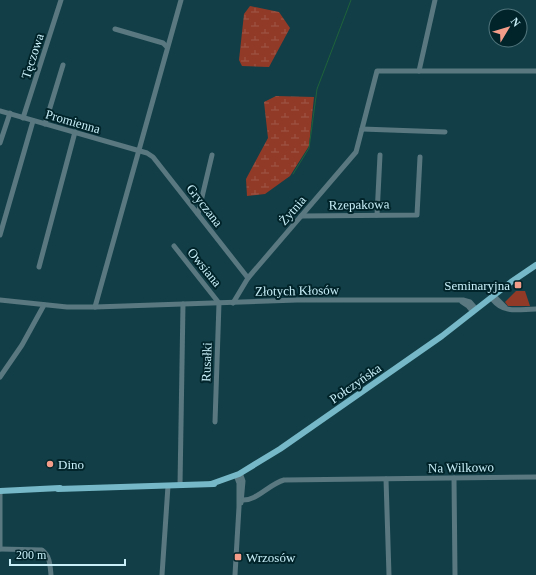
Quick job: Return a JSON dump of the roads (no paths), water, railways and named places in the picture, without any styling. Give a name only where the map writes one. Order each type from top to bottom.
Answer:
[{"type":"main road","name":"Połczyńska","points":[[0,491],[211,484],[239,476],[444,335],[534,267]]},
{"type":"street","name":"Tęczowa","points":[[23,118],[61,0]]},
{"type":"street","points":[[95,307],[120,215],[140,150],[180,0]]},
{"type":"street","points":[[418,71],[435,0]]},
{"type":"street","points":[[115,29],[163,43],[167,48]]},
{"type":"street","points":[[45,124],[63,65]]},
{"type":"street","name":"Żytnia","points":[[233,303],[248,278],[356,152],[377,71],[536,71]]},
{"type":"street","name":"Promienna","points":[[0,111],[140,150]]},
{"type":"street","points":[[0,143],[10,113]]},
{"type":"street","points":[[0,235],[33,121]]},
{"type":"street","points":[[362,129],[445,132]]},
{"type":"street","points":[[38,267],[75,132]]},
{"type":"street","name":"Gryczana","points":[[140,150],[153,158],[248,278]]},
{"type":"street","points":[[198,214],[212,155]]},
{"type":"street","points":[[377,215],[380,155]]},
{"type":"street","name":"Rzepakowa","points":[[301,216],[417,215],[420,157]]},
{"type":"street","name":"Owsiana","points":[[174,246],[219,303]]},
{"type":"street","points":[[494,298],[509,310],[536,309]]},
{"type":"street","name":"Złotych Kłosów","points":[[0,300],[44,305],[95,307],[305,300],[468,301],[475,311]]},
{"type":"street","name":"Rusałki","points":[[215,422],[219,303]]},
{"type":"street","points":[[180,485],[183,304]]},
{"type":"street","points":[[0,377],[22,345],[44,305]]},
{"type":"street","points":[[239,476],[242,500],[239,507]]},
{"type":"street","points":[[235,575],[239,507],[239,476]]},
{"type":"street","name":"Na Wilkowo","points":[[242,500],[251,499],[270,486],[284,480],[536,477]]},
{"type":"street","points":[[454,478],[455,575]]},
{"type":"street","points":[[386,479],[389,575]]},
{"type":"street","points":[[162,575],[168,486]]},
{"type":"street","points":[[0,491],[0,549],[42,550],[47,553],[51,575]]},
{"type":"waterway","points":[[293,174],[309,148],[317,89],[351,0]]},
{"type":"place","name":"Seminaryjna","points":[[518,285]]},
{"type":"place","name":"Dino","points":[[50,464]]},
{"type":"place","name":"Wrzosów","points":[[238,557]]}]
